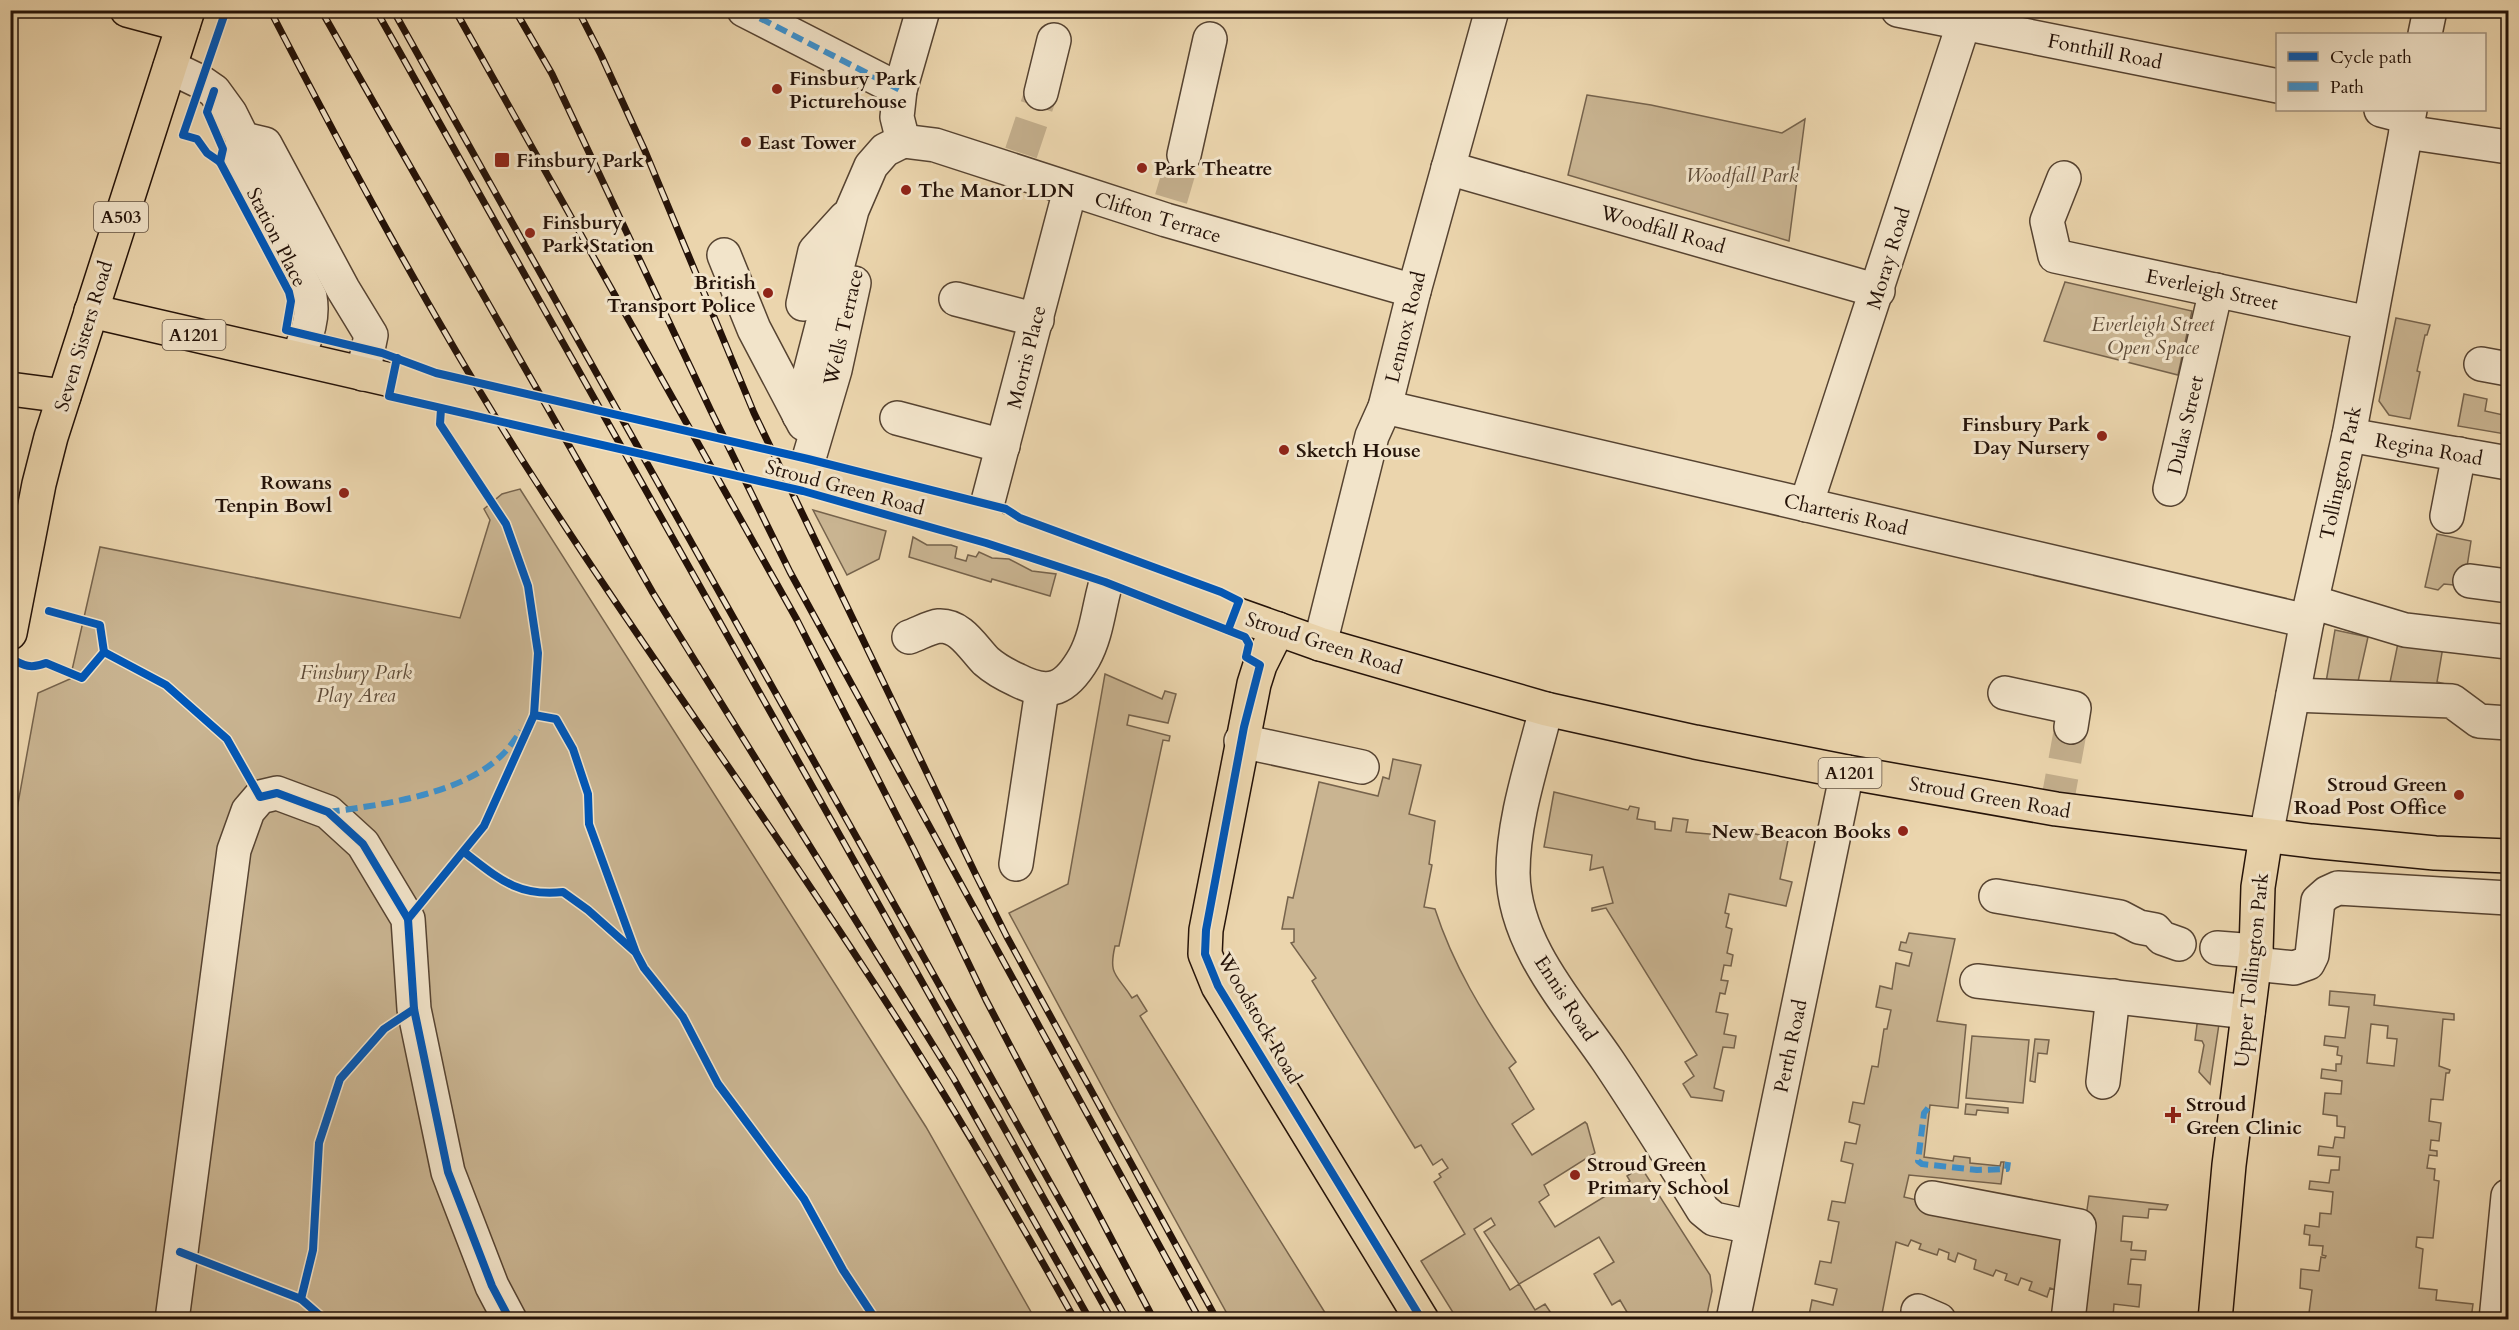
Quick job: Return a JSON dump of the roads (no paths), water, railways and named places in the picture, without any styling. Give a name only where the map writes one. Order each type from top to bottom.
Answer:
[{"type":"main road","points":[[127,10],[185,18]]},
{"type":"main road","name":"Seven Sisters Road","points":[[10,633],[39,484],[64,396],[185,18]]},
{"type":"main road","name":"Stroud Green Road","points":[[91,311],[804,475],[982,524],[1320,644],[1546,709],[1847,772],[2056,809],[2266,836],[2435,853],[2508,856]]},
{"type":"main road","points":[[10,389],[64,396]]},
{"type":"main road","name":"Woodstock Road","points":[[1278,629],[1260,665],[1241,741],[1209,907],[1205,954],[1218,986],[1422,1320]]},
{"type":"main road","name":"Upper Tollington Park","points":[[2215,1320],[2229,1165],[2255,957],[2258,887],[2266,836]]},
{"type":"street","points":[[744,10],[900,90]]},
{"type":"street","points":[[903,141],[897,117],[900,90],[923,10]]},
{"type":"street","name":"Lennox Road","points":[[1320,644],[1372,436],[1385,407],[1414,291],[1492,10]]},
{"type":"street","name":"Fonthill Road","points":[[1898,10],[1966,17],[2276,86]]},
{"type":"street","points":[[2425,33],[2430,10]]},
{"type":"street","name":"Moray Road","points":[[1806,505],[1966,17]]},
{"type":"street","points":[[1184,154],[1210,39]]},
{"type":"street","points":[[1041,93],[1054,40]]},
{"type":"street","name":"Station Place","points":[[170,67],[214,91],[230,113],[243,139],[240,159],[310,297],[312,308],[310,324],[298,357]]},
{"type":"street","points":[[2401,117],[2508,147]]},
{"type":"street","name":"Tollington Park","points":[[2266,836],[2309,612],[2349,435],[2401,117]]},
{"type":"street","name":"Station Place","points":[[243,139],[265,144],[343,289],[371,335],[363,374]]},
{"type":"street","name":"Clifton Terrace","points":[[903,141],[1018,162],[1070,190],[1169,210],[1414,291]]},
{"type":"street","name":"Wells Terrace","points":[[804,475],[807,428],[852,210],[871,166],[885,150],[903,141]]},
{"type":"street","name":"Woodfall Road","points":[[1448,168],[1878,291]]},
{"type":"street","name":"Everleigh Street","points":[[2064,178],[2047,221],[2055,256],[2369,323]]},
{"type":"street","name":"Morris Place","points":[[982,524],[1003,446],[1041,336],[1070,190]]},
{"type":"street","name":"Wells Terrace","points":[[784,387],[816,251],[852,210]]},
{"type":"street","points":[[724,255],[754,329],[807,428]]},
{"type":"street","name":"Dulas Street","points":[[2170,489],[2216,290]]},
{"type":"street","points":[[956,299],[1041,336]]},
{"type":"street","name":"Charteris Road","points":[[1385,407],[1806,505],[2309,612],[2405,630],[2508,642]]},
{"type":"street","points":[[897,418],[1003,446]]},
{"type":"street","name":"Regina Road","points":[[2349,435],[2508,463]]},
{"type":"street","points":[[2447,516],[2459,454]]},
{"type":"street","points":[[909,637],[939,626],[955,630],[1004,674],[1030,687],[1042,690],[1056,688],[1066,682],[1084,657],[1092,640],[1110,570]]},
{"type":"street","points":[[2470,581],[2507,576]]},
{"type":"street","points":[[1016,864],[1042,690]]},
{"type":"street","points":[[2005,693],[2074,708],[2071,728]]},
{"type":"street","points":[[2293,695],[2452,701],[2479,721],[2508,723]]},
{"type":"street","name":"Ennis Road","points":[[1546,709],[1515,837],[1513,875],[1517,904],[1526,933],[1563,997],[1627,1089],[1703,1210],[1714,1219],[1751,1227]]},
{"type":"street","points":[[1241,741],[1362,767]]},
{"type":"street","name":"Perth Road","points":[[1733,1320],[1847,772]]},
{"type":"street","points":[[172,1320],[234,850],[248,812],[260,797],[277,793],[328,812],[363,844],[408,919],[414,1009],[448,1172],[492,1286],[510,1320]]},
{"type":"street","points":[[2217,948],[2294,968],[2308,963],[2312,955],[2318,902],[2327,893],[2338,888],[2508,898]]},
{"type":"street","points":[[1996,896],[2120,917],[2139,927],[2155,930],[2162,938],[2179,944]]},
{"type":"street","points":[[1977,981],[2248,1012]]},
{"type":"street","points":[[2103,1082],[2113,996]]},
{"type":"street","points":[[1932,1198],[2079,1226],[2068,1320]]},
{"type":"street","points":[[2496,1320],[2508,1201]]},
{"type":"tunnel","points":[[1021,153],[1041,93]]},
{"type":"tunnel","points":[[1171,199],[1184,155]]},
{"type":"tunnel","points":[[2056,809],[2071,727]]},
{"type":"railway","points":[[270,10],[390,236],[519,455],[889,1006],[971,1139],[1075,1320]]},
{"type":"railway","points":[[321,10],[653,593],[954,1079],[1090,1320]]},
{"type":"railway","points":[[376,10],[1112,1320]]},
{"type":"railway","points":[[393,10],[1127,1320]]},
{"type":"railway","points":[[455,10],[797,620],[914,850],[986,1000],[1154,1320]]},
{"type":"railway","points":[[515,10],[552,74],[711,411],[790,572],[1200,1320]]},
{"type":"railway","points":[[578,10],[645,151],[754,413],[976,875],[1007,937],[1217,1320]]},
{"type":"place","name":"Finsbury Park Picturehouse","points":[[777,89]]},
{"type":"place","name":"East Tower","points":[[746,142]]},
{"type":"place","name":"Finsbury Park","points":[[502,160]]},
{"type":"place","name":"Park Theatre","points":[[1142,168]]},
{"type":"place","name":"The Manor LDN","points":[[906,190]]},
{"type":"place","name":"Finsbury Park Station","points":[[530,233]]},
{"type":"place","name":"British Transport Police","points":[[768,293]]},
{"type":"place","name":"Finsbury Park Day Nursery","points":[[2102,436]]},
{"type":"place","name":"Sketch House","points":[[1284,450]]},
{"type":"place","name":"Rowans Tenpin Bowl","points":[[344,493]]},
{"type":"place","name":"Stroud Green Road Post Office","points":[[2459,795]]},
{"type":"place","name":"New Beacon Books","points":[[1903,831]]},
{"type":"place","name":"Stroud Green Clinic","points":[[2173,1115]]},
{"type":"place","name":"Stroud Green Primary School","points":[[1575,1175]]},
{"type":"park label","name":"Woodfall Park","points":[[1742,175]]},
{"type":"park label","name":"Everleigh Street Open Space","points":[[2153,336]]},
{"type":"park label","name":"Finsbury Park Play Area","points":[[356,684]]}]
